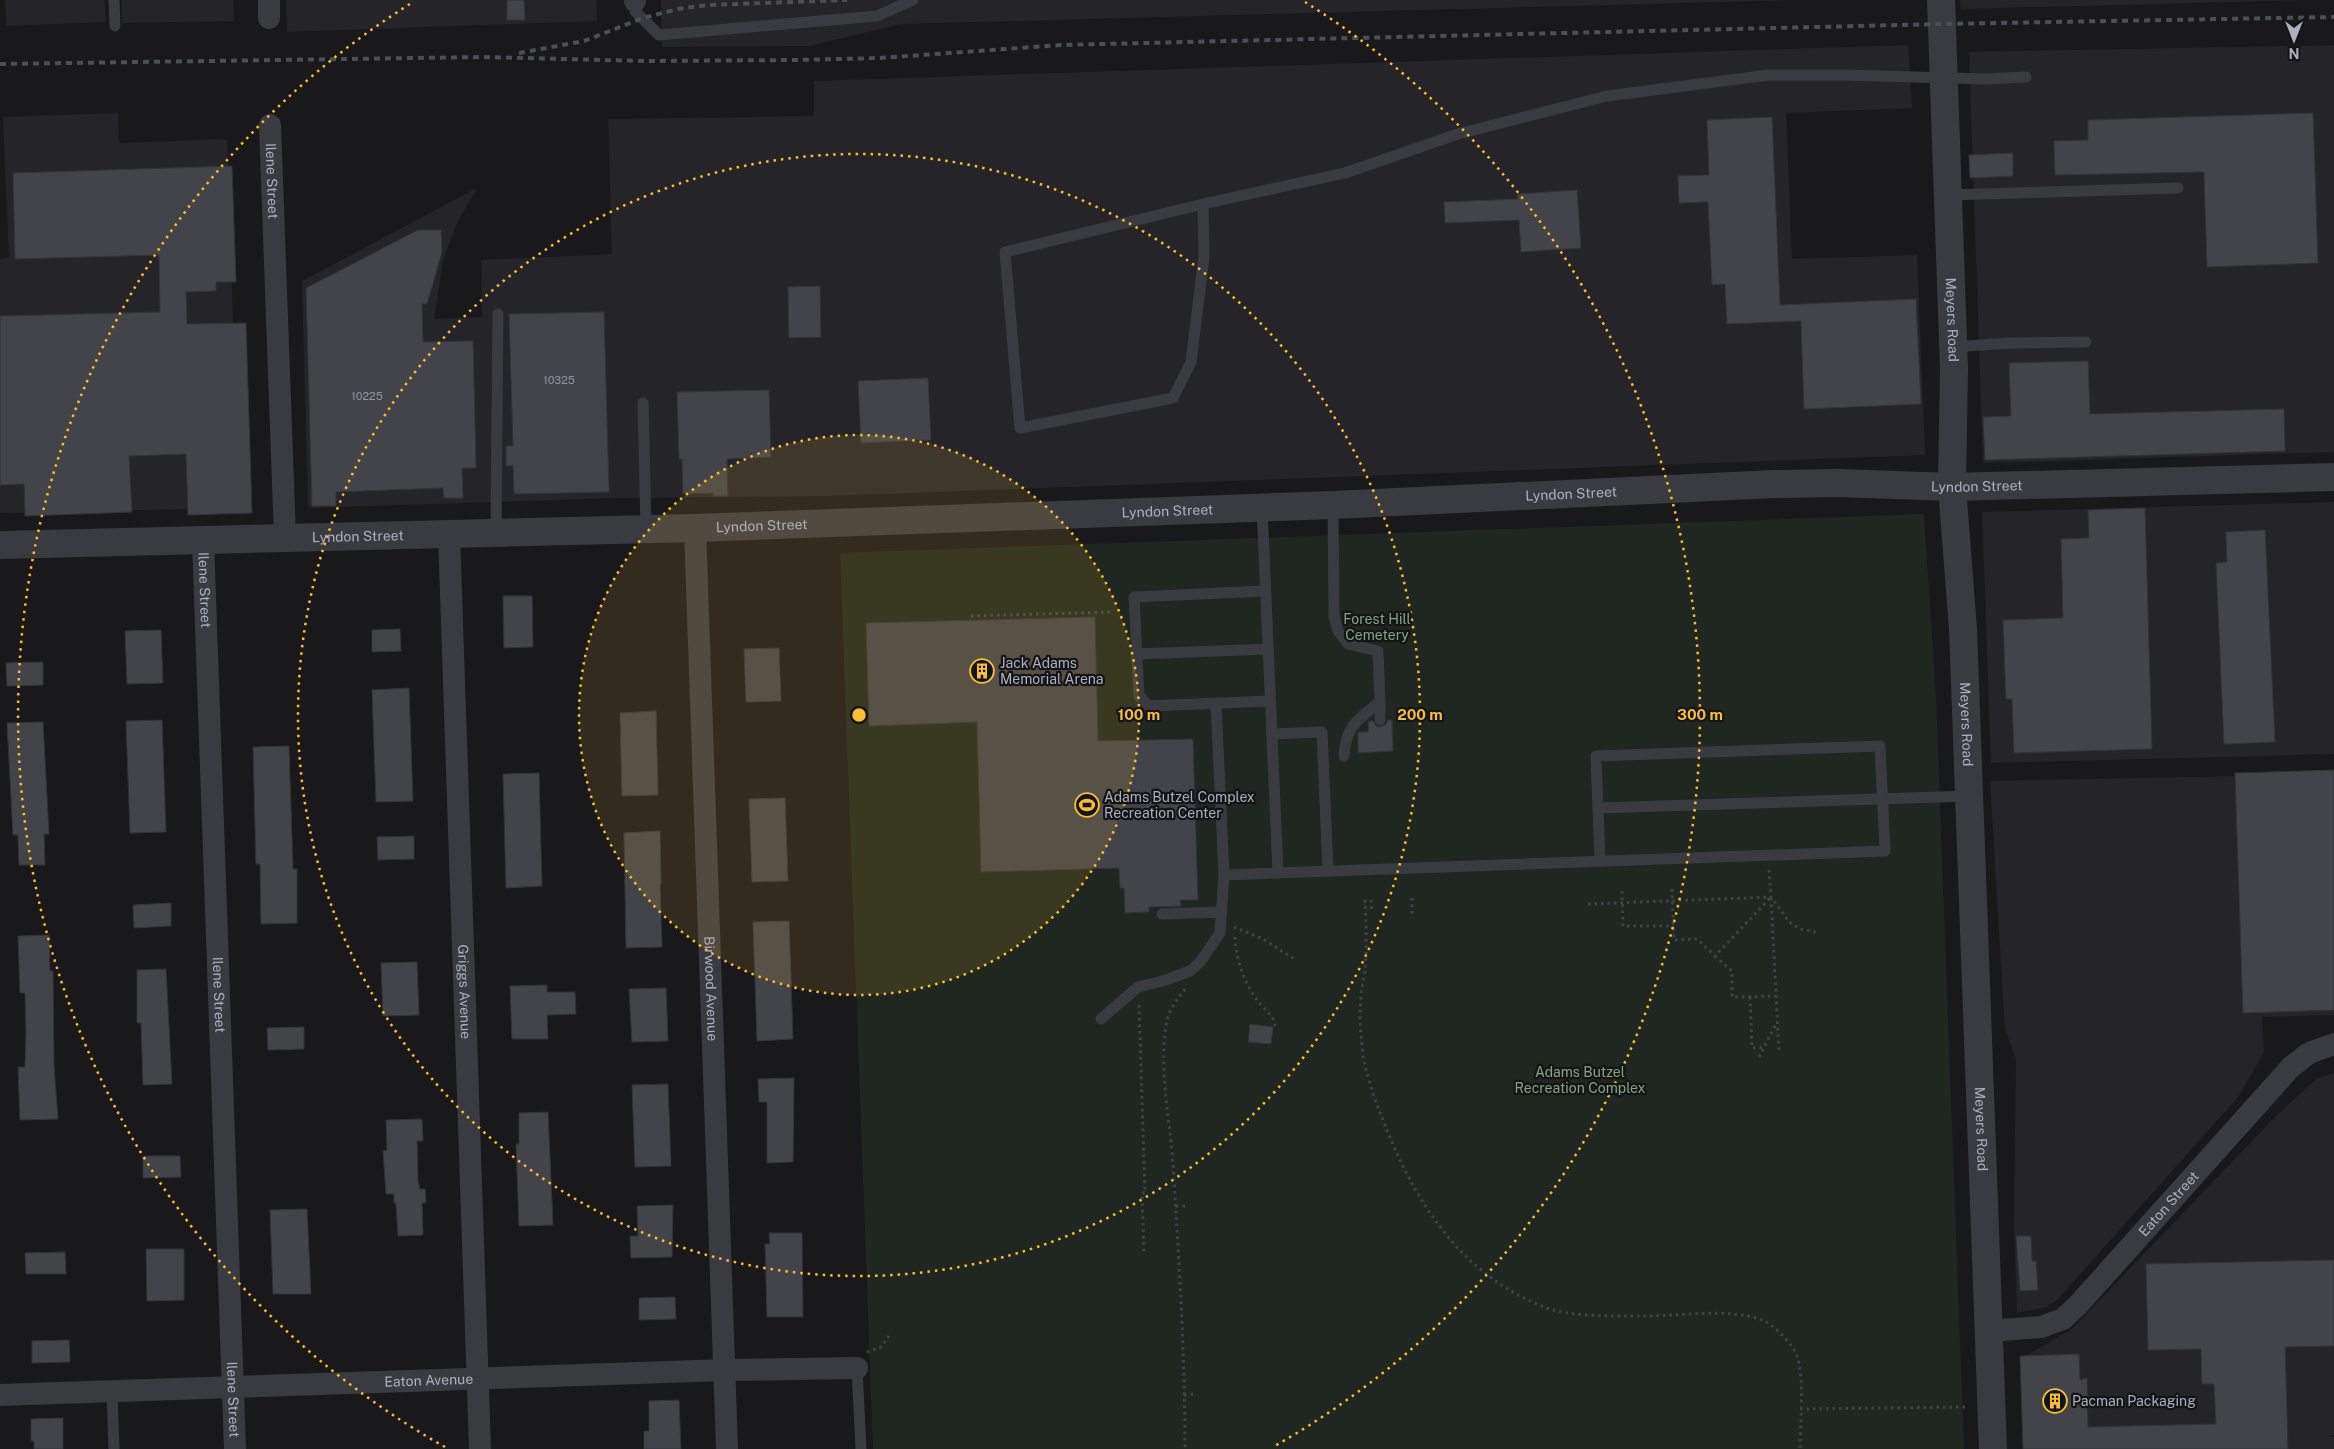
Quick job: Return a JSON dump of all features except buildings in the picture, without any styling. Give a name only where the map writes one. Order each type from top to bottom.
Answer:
[{"type":"street","name":"Meyers Road","points":[[1941,0],[1953,346],[1952,487],[1963,629],[1993,1449]]},
{"type":"street","name":"Ilene Street","points":[[270,125],[285,538]]},
{"type":"street","name":"Lyndon Street","points":[[0,545],[695,528],[1333,505],[1774,484],[1847,483],[1952,487],[2334,477]]},
{"type":"street","name":"Birwood Avenue","points":[[695,528],[727,1449]]},
{"type":"street","name":"Griggs Avenue","points":[[449,534],[480,1449]]},
{"type":"street","name":"Ilene Street","points":[[203,540],[235,1449]]},
{"type":"street","name":"Eaton Street","points":[[1989,1331],[2041,1327],[2062,1319],[2098,1285],[2291,1067],[2310,1053],[2334,1044]]},
{"type":"street","name":"Eaton Avenue","points":[[0,1395],[725,1370],[858,1368]]},
{"type":"lane","points":[[114,0],[115,26]]},
{"type":"lane","points":[[635,1],[636,11],[660,35],[877,16],[913,0]]},
{"type":"lane","points":[[1203,204],[1204,257],[1192,362],[1174,398],[1020,428],[1005,252],[1203,204],[1345,173],[1458,134],[1607,96],[1769,75],[1987,79],[2026,76]]},
{"type":"lane","points":[[1948,195],[2178,188]]},
{"type":"lane","points":[[496,532],[498,314]]},
{"type":"lane","points":[[1953,346],[2086,342]]},
{"type":"lane","points":[[643,403],[646,529]]},
{"type":"lane","points":[[1333,505],[1334,616],[1338,631],[1348,644],[1378,651],[1380,720]]},
{"type":"lane","points":[[1262,507],[1278,873]]},
{"type":"lane","points":[[1265,591],[1134,597],[1139,696],[1149,706],[1270,701]]},
{"type":"lane","points":[[1137,654],[1268,648]]},
{"type":"lane","points":[[1344,756],[1345,743],[1351,726],[1380,701]]},
{"type":"lane","points":[[1101,1019],[1138,987],[1163,981],[1190,971],[1201,961],[1220,934],[1224,875],[1216,703]]},
{"type":"lane","points":[[1272,734],[1322,732],[1328,871]]},
{"type":"lane","points":[[1224,875],[1885,851],[1880,746],[1596,756],[1600,861]]},
{"type":"lane","points":[[1598,808],[1970,796]]},
{"type":"lane","points":[[1162,914],[1222,918]]},
{"type":"lane","points":[[858,1368],[861,1449]]},
{"type":"lane","points":[[112,1392],[114,1449]]},
{"type":"path","points":[[971,616],[1110,612]]},
{"type":"path","points":[[1769,855],[1779,1052]]},
{"type":"path","points":[[1672,889],[1674,940],[1697,939],[1732,972],[1732,997],[1776,996]]},
{"type":"path","points":[[1622,890],[1623,926],[1674,926]]},
{"type":"path","points":[[1588,904],[1771,897]]},
{"type":"path","points":[[1771,897],[1795,926],[1811,932],[1820,932]]},
{"type":"path","points":[[1715,956],[1771,897]]},
{"type":"path","points":[[1412,898],[1412,918]]},
{"type":"path","points":[[1365,900],[1365,968],[1360,998],[1363,1056],[1372,1090],[1402,1168],[1416,1193],[1458,1250],[1493,1278],[1526,1299],[1546,1308],[1586,1314],[1633,1316],[1711,1314],[1745,1316],[1767,1322],[1786,1340],[1797,1356],[1800,1383],[1800,1449]]},
{"type":"path","points":[[1371,900],[1372,913]]},
{"type":"path","points":[[1222,918],[1235,927],[1263,939],[1294,958]]},
{"type":"path","points":[[1235,920],[1238,962],[1246,982],[1276,1026]]},
{"type":"path","points":[[1185,1449],[1176,1206],[1165,1096],[1165,1038],[1166,1023],[1171,1007],[1185,989],[1190,971]]},
{"type":"path","points":[[1138,987],[1145,1193],[1142,1193],[1144,1252]]},
{"type":"path","points":[[1750,997],[1752,1048],[1764,1048]]},
{"type":"path","points":[[1759,1057],[1777,1022]]},
{"type":"path","points":[[1176,1206],[1185,1206]]},
{"type":"path","points":[[858,1368],[860,1355],[881,1347],[891,1333]]},
{"type":"path","points":[[1184,1395],[1195,1394]]},
{"type":"path","points":[[1800,1409],[1965,1407]]},
{"type":"shaded area","points":[[5,0],[105,0],[106,22],[6,26]]},
{"type":"shaded area","points":[[121,0],[233,0],[234,21],[122,23]]},
{"type":"shaded area","points":[[286,0],[596,0],[597,21],[287,32]]},
{"type":"shaded area","points":[[661,0],[1794,0],[901,24],[809,46],[662,47]]},
{"type":"shaded area","points":[[1960,0],[2303,0],[1961,9]]},
{"type":"shaded area","points":[[1908,45],[1912,108],[1786,113],[1792,259],[1917,255],[1925,455],[828,496],[620,498],[308,508],[302,281],[477,188],[457,223],[443,261],[434,319],[482,317],[481,260],[612,254],[608,119],[814,116],[814,81]]},
{"type":"shaded area","points":[[2334,45],[2334,452],[1983,463],[1969,52]]},
{"type":"shaded area","points":[[118,113],[119,143],[227,139],[239,508],[0,513],[0,259],[9,258],[3,117]]},
{"type":"shaded area","points":[[2334,502],[2334,754],[1991,763],[1982,512]]},
{"type":"shaded area","points":[[2334,774],[2334,1015],[2262,1017],[2264,1052],[2239,1096],[2058,1299],[2047,1307],[2017,1313],[2014,1224],[2016,1059],[2005,1030],[1990,781]]},
{"type":"shaded area","name":"Pacman Packaging","points":[[2334,1073],[2334,1435],[2327,1436],[2334,1437],[2334,1449],[2026,1449],[2024,1357],[2072,1329],[2276,1116],[2316,1079]]},
{"type":"green space","name":"Adams Butzel Recreation Complex","points":[[1924,514],[1936,698],[1964,1449],[873,1449],[840,553]]},
{"type":"railway","points":[[519,53],[584,41],[643,18],[678,9],[708,5],[847,0]]},
{"type":"railway","points":[[0,64],[484,57],[645,61],[796,60],[880,58],[1061,45],[1942,24],[2334,17]]},
{"type":"place","name":"Jack Adams Memorial Arena","points":[[982,671]]},
{"type":"place","name":"Adams Butzel Complex Recreation Center","points":[[1087,805]]},
{"type":"place","name":"Pacman Packaging","points":[[2055,1401]]},
{"type":"park label","name":"Forest Hill Cemetery","points":[[1377,628]]}]
